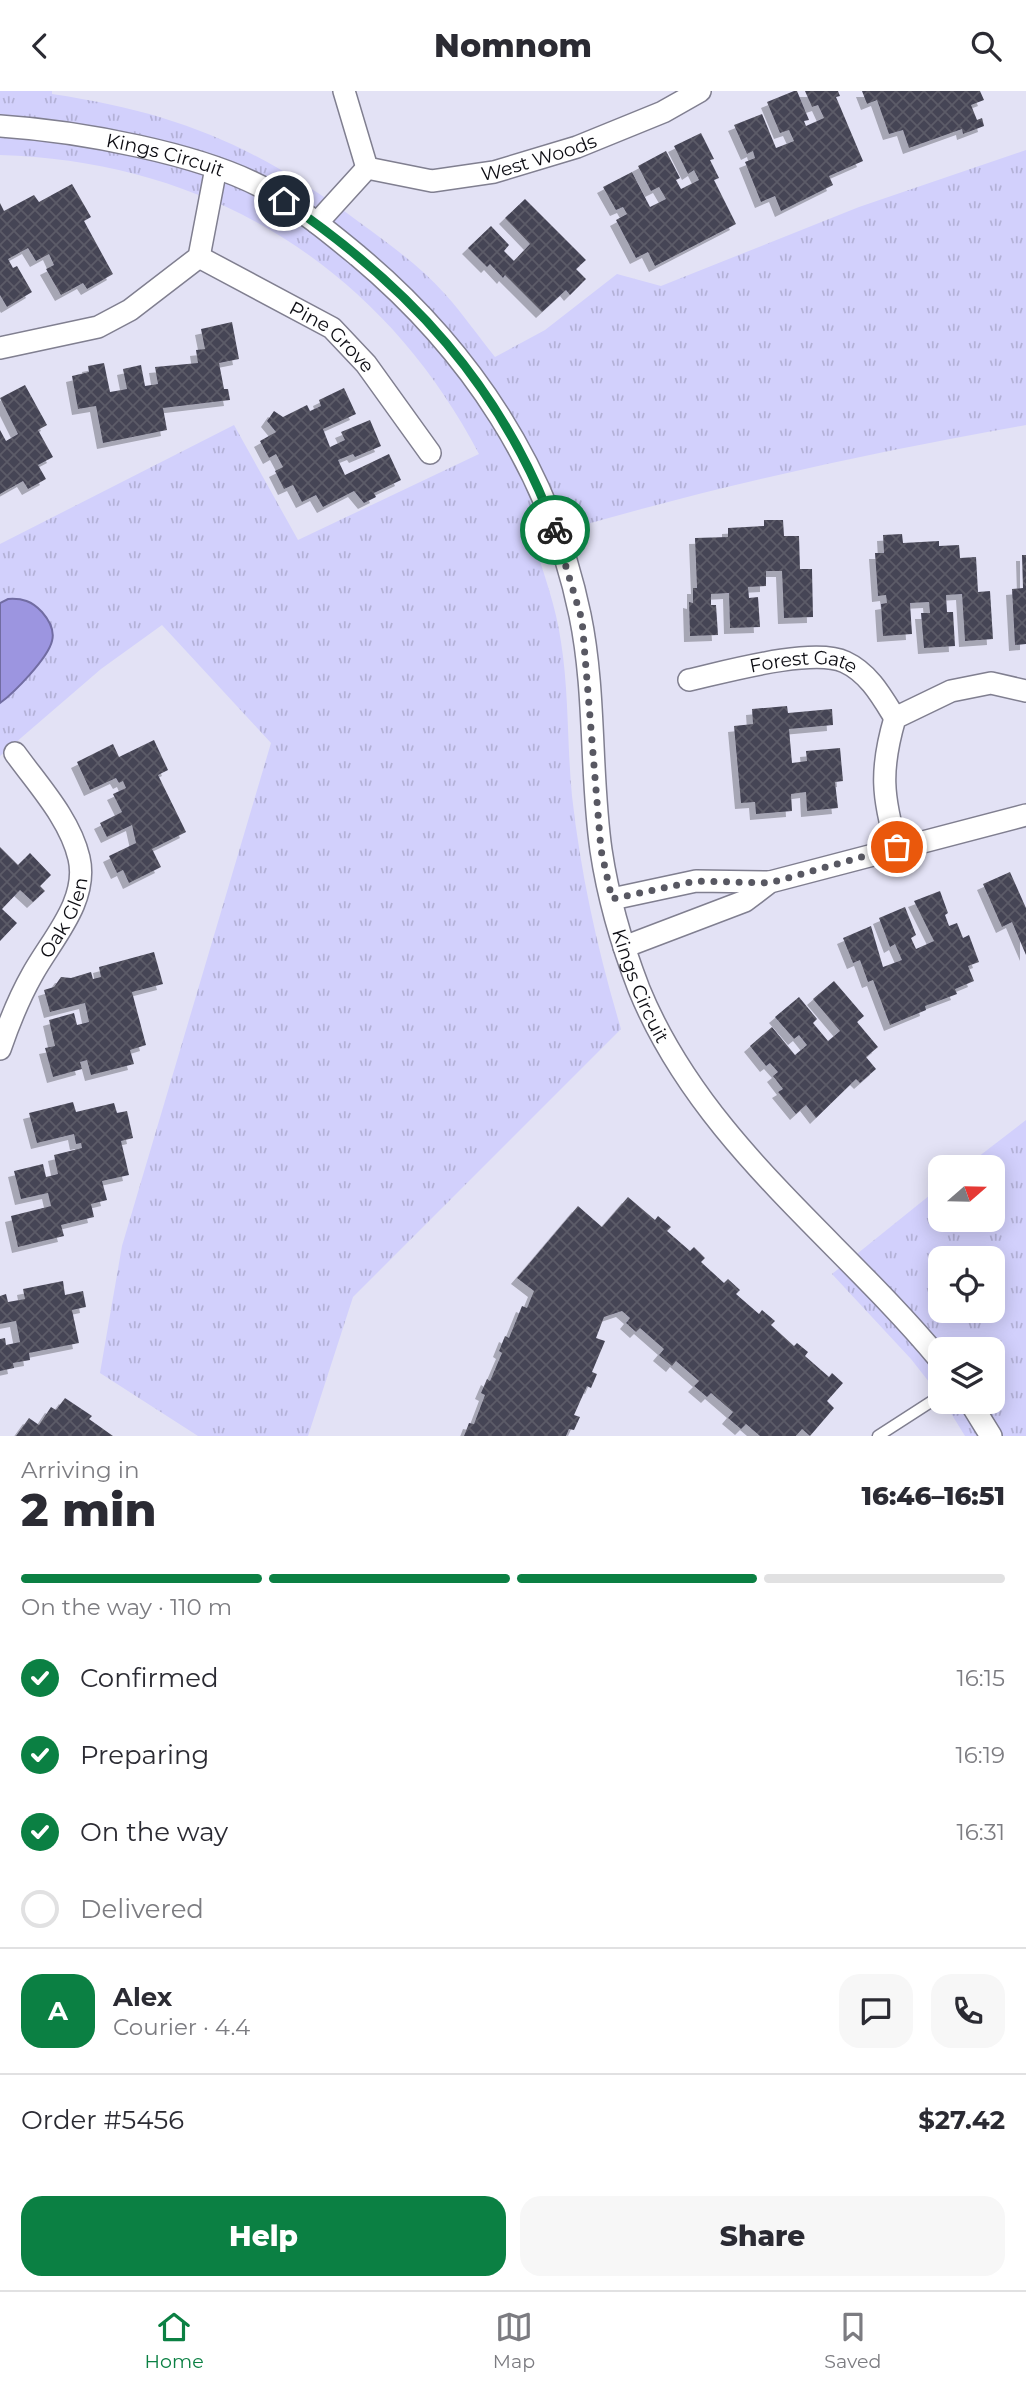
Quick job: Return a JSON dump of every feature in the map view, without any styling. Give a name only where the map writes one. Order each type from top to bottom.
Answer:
[{"type":"street","points":[[317,223],[367,167],[344,91]]},
{"type":"street","name":"West Woods","points":[[367,167],[432,181],[494,172],[577,147],[663,112],[700,91]]},
{"type":"street","name":"Kings Circuit","points":[[0,126],[120,142],[216,168],[268,190],[317,223],[393,287],[460,357],[506,422],[542,494],[582,620],[601,850],[624,947],[665,1043],[702,1103],[742,1151],[896,1307],[928,1346]]},
{"type":"street","points":[[0,348],[99,327],[130,310],[199,257],[216,168]]},
{"type":"street","name":"Pine Grove","points":[[199,257],[332,328],[366,364],[430,453]]},
{"type":"street","name":"Forest Gate","points":[[689,680],[796,657],[844,661],[875,685],[895,718]]},
{"type":"street","points":[[897,847],[885,807],[884,768],[884,756],[895,718],[951,691],[991,683],[1026,691]]},
{"type":"street","name":"Oak Glen","points":[[0,1049],[31,976],[71,911],[79,891],[81,875],[74,842],[15,753]]},
{"type":"street","points":[[612,899],[696,881],[770,883],[897,847],[1026,815]]},
{"type":"street","points":[[624,947],[745,901],[770,883]]},
{"type":"street","points":[[977,1414],[991,1436]]},
{"type":"lane","points":[[878,1436],[928,1404]]},
{"type":"green space","points":[[0,91],[52,91],[52,94],[139,111],[178,123],[250,153],[321,195],[415,265],[452,302],[495,357],[545,330],[617,274],[661,286],[859,207],[1026,150],[1026,425],[778,475],[655,505],[533,540],[559,629],[564,661],[572,796],[585,885],[621,1029],[353,1297],[308,1436],[198,1436],[100,1373],[122,1246],[271,743],[162,625],[101,669],[0,756],[0,544],[234,425],[298,540],[479,454],[439,388],[393,330],[340,279],[282,237],[218,203],[150,178],[77,162],[0,155]]},
{"type":"green space","points":[[1026,1120],[1026,1436],[965,1436],[951,1414],[1005,1414],[1005,1337],[928,1337],[928,1381],[832,1274],[928,1197],[928,1232],[1005,1232],[1005,1155],[981,1155]]},
{"type":"shaded area","points":[[8,599],[26,601],[38,608],[49,622],[53,637],[37,665],[0,703],[0,603]]},
{"type":"building","points":[[797,91],[809,120],[804,121],[806,126],[824,118],[818,105],[812,107],[805,91],[838,91],[840,96],[836,97],[863,161],[829,176],[833,185],[781,211],[775,196],[761,202],[745,162],[755,158],[753,151],[747,154],[734,125],[762,114],[776,148],[794,141],[789,130],[780,133],[767,102]]},
{"type":"building","points":[[862,91],[980,91],[984,100],[971,105],[977,120],[982,118],[984,126],[963,134],[962,129],[909,148],[903,130],[889,134],[877,100],[867,104]]},
{"type":"building","points":[[701,133],[714,159],[710,160],[719,178],[714,180],[736,224],[655,266],[648,252],[636,258],[616,220],[627,214],[623,207],[616,210],[603,187],[632,172],[650,207],[666,199],[659,187],[651,191],[638,166],[666,151],[680,178],[676,180],[681,189],[699,180],[694,170],[688,174],[674,146]]},
{"type":"building","points":[[72,184],[91,217],[84,221],[113,274],[87,289],[83,283],[61,295],[46,269],[54,265],[49,254],[36,261],[28,248],[8,259],[13,268],[17,266],[32,292],[7,307],[0,295],[0,203],[4,211],[34,195],[39,202]]},
{"type":"building","points":[[525,199],[586,260],[576,269],[586,279],[570,295],[566,290],[542,312],[505,275],[503,278],[490,264],[487,267],[468,248],[491,226],[509,245],[504,251],[514,261],[530,244],[505,218]]},
{"type":"building","points":[[232,322],[239,359],[219,363],[224,389],[228,389],[230,400],[163,408],[167,430],[103,443],[96,406],[78,409],[72,376],[89,372],[88,366],[104,363],[110,392],[127,389],[123,369],[141,365],[145,386],[158,384],[155,367],[198,363],[196,350],[205,349],[201,329]]},
{"type":"building","points":[[25,385],[47,425],[38,430],[53,457],[38,465],[46,479],[28,489],[23,481],[0,494],[0,430],[6,441],[18,434],[0,398]]},
{"type":"building","points":[[344,388],[356,414],[323,429],[330,447],[345,440],[341,432],[370,420],[381,446],[355,457],[353,454],[338,460],[345,475],[389,454],[401,480],[374,493],[376,497],[364,503],[354,491],[323,507],[316,495],[302,502],[293,485],[284,489],[275,471],[283,467],[276,454],[269,458],[260,441],[276,432],[267,421],[274,411],[283,417],[307,405],[310,411],[321,406],[319,400]]},
{"type":"building","points":[[764,520],[783,520],[784,536],[799,536],[800,569],[812,569],[813,617],[784,618],[782,571],[766,571],[766,586],[748,587],[749,598],[758,597],[760,627],[730,628],[729,593],[711,594],[711,605],[716,605],[718,635],[690,636],[689,602],[693,603],[693,588],[697,588],[695,538],[728,537],[728,528],[764,526]]},
{"type":"building","points":[[902,534],[903,543],[939,541],[939,546],[959,545],[960,558],[976,557],[978,592],[990,591],[993,639],[965,641],[962,594],[946,595],[947,612],[953,612],[955,646],[924,648],[921,613],[930,613],[929,602],[910,603],[912,634],[883,636],[881,604],[887,603],[886,595],[878,596],[875,553],[884,553],[883,535]]},
{"type":"building","points":[[1022,555],[1026,555],[1026,644],[1015,645],[1012,589],[1023,588]]},
{"type":"building","points":[[787,706],[788,713],[832,709],[833,725],[789,729],[792,763],[807,761],[806,751],[840,748],[843,781],[835,782],[838,808],[807,811],[806,792],[791,794],[792,811],[756,814],[755,802],[741,803],[734,726],[753,724],[752,709]]},
{"type":"building","points":[[154,740],[168,770],[158,775],[186,832],[152,849],[161,867],[129,883],[123,870],[117,873],[109,856],[136,843],[132,825],[107,837],[100,823],[122,812],[113,794],[126,788],[123,781],[119,783],[116,778],[90,790],[77,762],[113,744],[119,757]]},
{"type":"building","points":[[0,847],[18,865],[30,853],[51,875],[40,886],[45,891],[33,902],[20,890],[2,909],[17,923],[0,941]]},
{"type":"building","points":[[1010,872],[1026,908],[1026,955],[1012,922],[1002,927],[983,884]]},
{"type":"building","points":[[940,891],[948,913],[945,915],[949,926],[957,923],[963,938],[969,935],[979,962],[968,966],[974,981],[955,989],[957,994],[925,1006],[926,1010],[890,1025],[873,980],[868,982],[860,960],[853,963],[843,938],[871,926],[883,967],[902,960],[895,944],[890,947],[879,918],[905,907],[916,935],[911,938],[916,949],[934,941],[914,901]]},
{"type":"building","points":[[154,952],[163,984],[132,992],[146,1045],[130,1050],[134,1064],[91,1075],[87,1060],[80,1062],[82,1069],[53,1077],[45,1048],[55,1046],[49,1020],[74,1013],[77,1025],[89,1022],[85,1003],[50,1012],[44,990],[54,987],[61,977],[71,978],[91,972],[93,979],[101,977],[99,967]]},
{"type":"building","points":[[834,981],[864,1016],[857,1022],[878,1047],[866,1057],[876,1069],[860,1083],[856,1079],[816,1118],[806,1105],[796,1114],[778,1092],[783,1089],[773,1076],[778,1072],[770,1063],[766,1066],[750,1046],[772,1027],[795,1055],[807,1045],[799,1035],[794,1039],[775,1017],[799,997],[817,1019],[813,1023],[828,1041],[840,1031],[813,999]]},
{"type":"building","points":[[73,1102],[76,1112],[114,1103],[117,1113],[127,1111],[133,1138],[121,1141],[129,1175],[102,1181],[107,1200],[91,1204],[94,1217],[61,1225],[64,1236],[18,1247],[11,1216],[51,1206],[48,1193],[21,1199],[14,1171],[43,1164],[46,1177],[58,1174],[54,1155],[82,1148],[81,1143],[76,1144],[74,1134],[37,1143],[29,1113]]},
{"type":"building","points":[[628,1197],[655,1220],[658,1216],[671,1227],[667,1231],[690,1251],[694,1247],[705,1258],[701,1262],[724,1283],[728,1279],[740,1290],[736,1294],[759,1314],[762,1310],[775,1321],[771,1325],[794,1346],[797,1343],[808,1352],[805,1356],[829,1377],[832,1373],[843,1383],[827,1401],[834,1408],[810,1436],[802,1429],[796,1436],[760,1436],[746,1424],[741,1429],[728,1418],[733,1412],[711,1393],[707,1397],[694,1386],[699,1381],[676,1361],[672,1366],[659,1355],[664,1349],[640,1328],[636,1332],[626,1323],[630,1318],[622,1311],[604,1317],[596,1338],[605,1341],[592,1372],[597,1374],[591,1388],[587,1386],[574,1415],[580,1417],[574,1430],[569,1429],[566,1436],[464,1436],[469,1423],[474,1424],[485,1395],[481,1393],[487,1379],[490,1381],[502,1353],[499,1351],[505,1336],[509,1338],[522,1306],[527,1308],[534,1291],[517,1278],[578,1206],[602,1227]]},
{"type":"building","points":[[63,1281],[65,1295],[83,1291],[86,1307],[72,1310],[79,1343],[29,1353],[30,1360],[13,1363],[14,1368],[0,1371],[0,1339],[5,1338],[6,1345],[20,1342],[16,1321],[0,1324],[0,1296],[6,1294],[8,1302],[25,1299],[23,1289]]},
{"type":"building","points":[[65,1398],[92,1416],[89,1419],[113,1436],[16,1436],[29,1418],[39,1425],[51,1407],[56,1410]]},
{"type":"way so far","points":[[555,530],[582,620],[601,850],[612,899],[696,881],[770,883],[897,847]]},
{"type":"route","points":[[284,201],[317,223],[383,277],[460,357],[506,422],[542,494],[555,530]]}]
